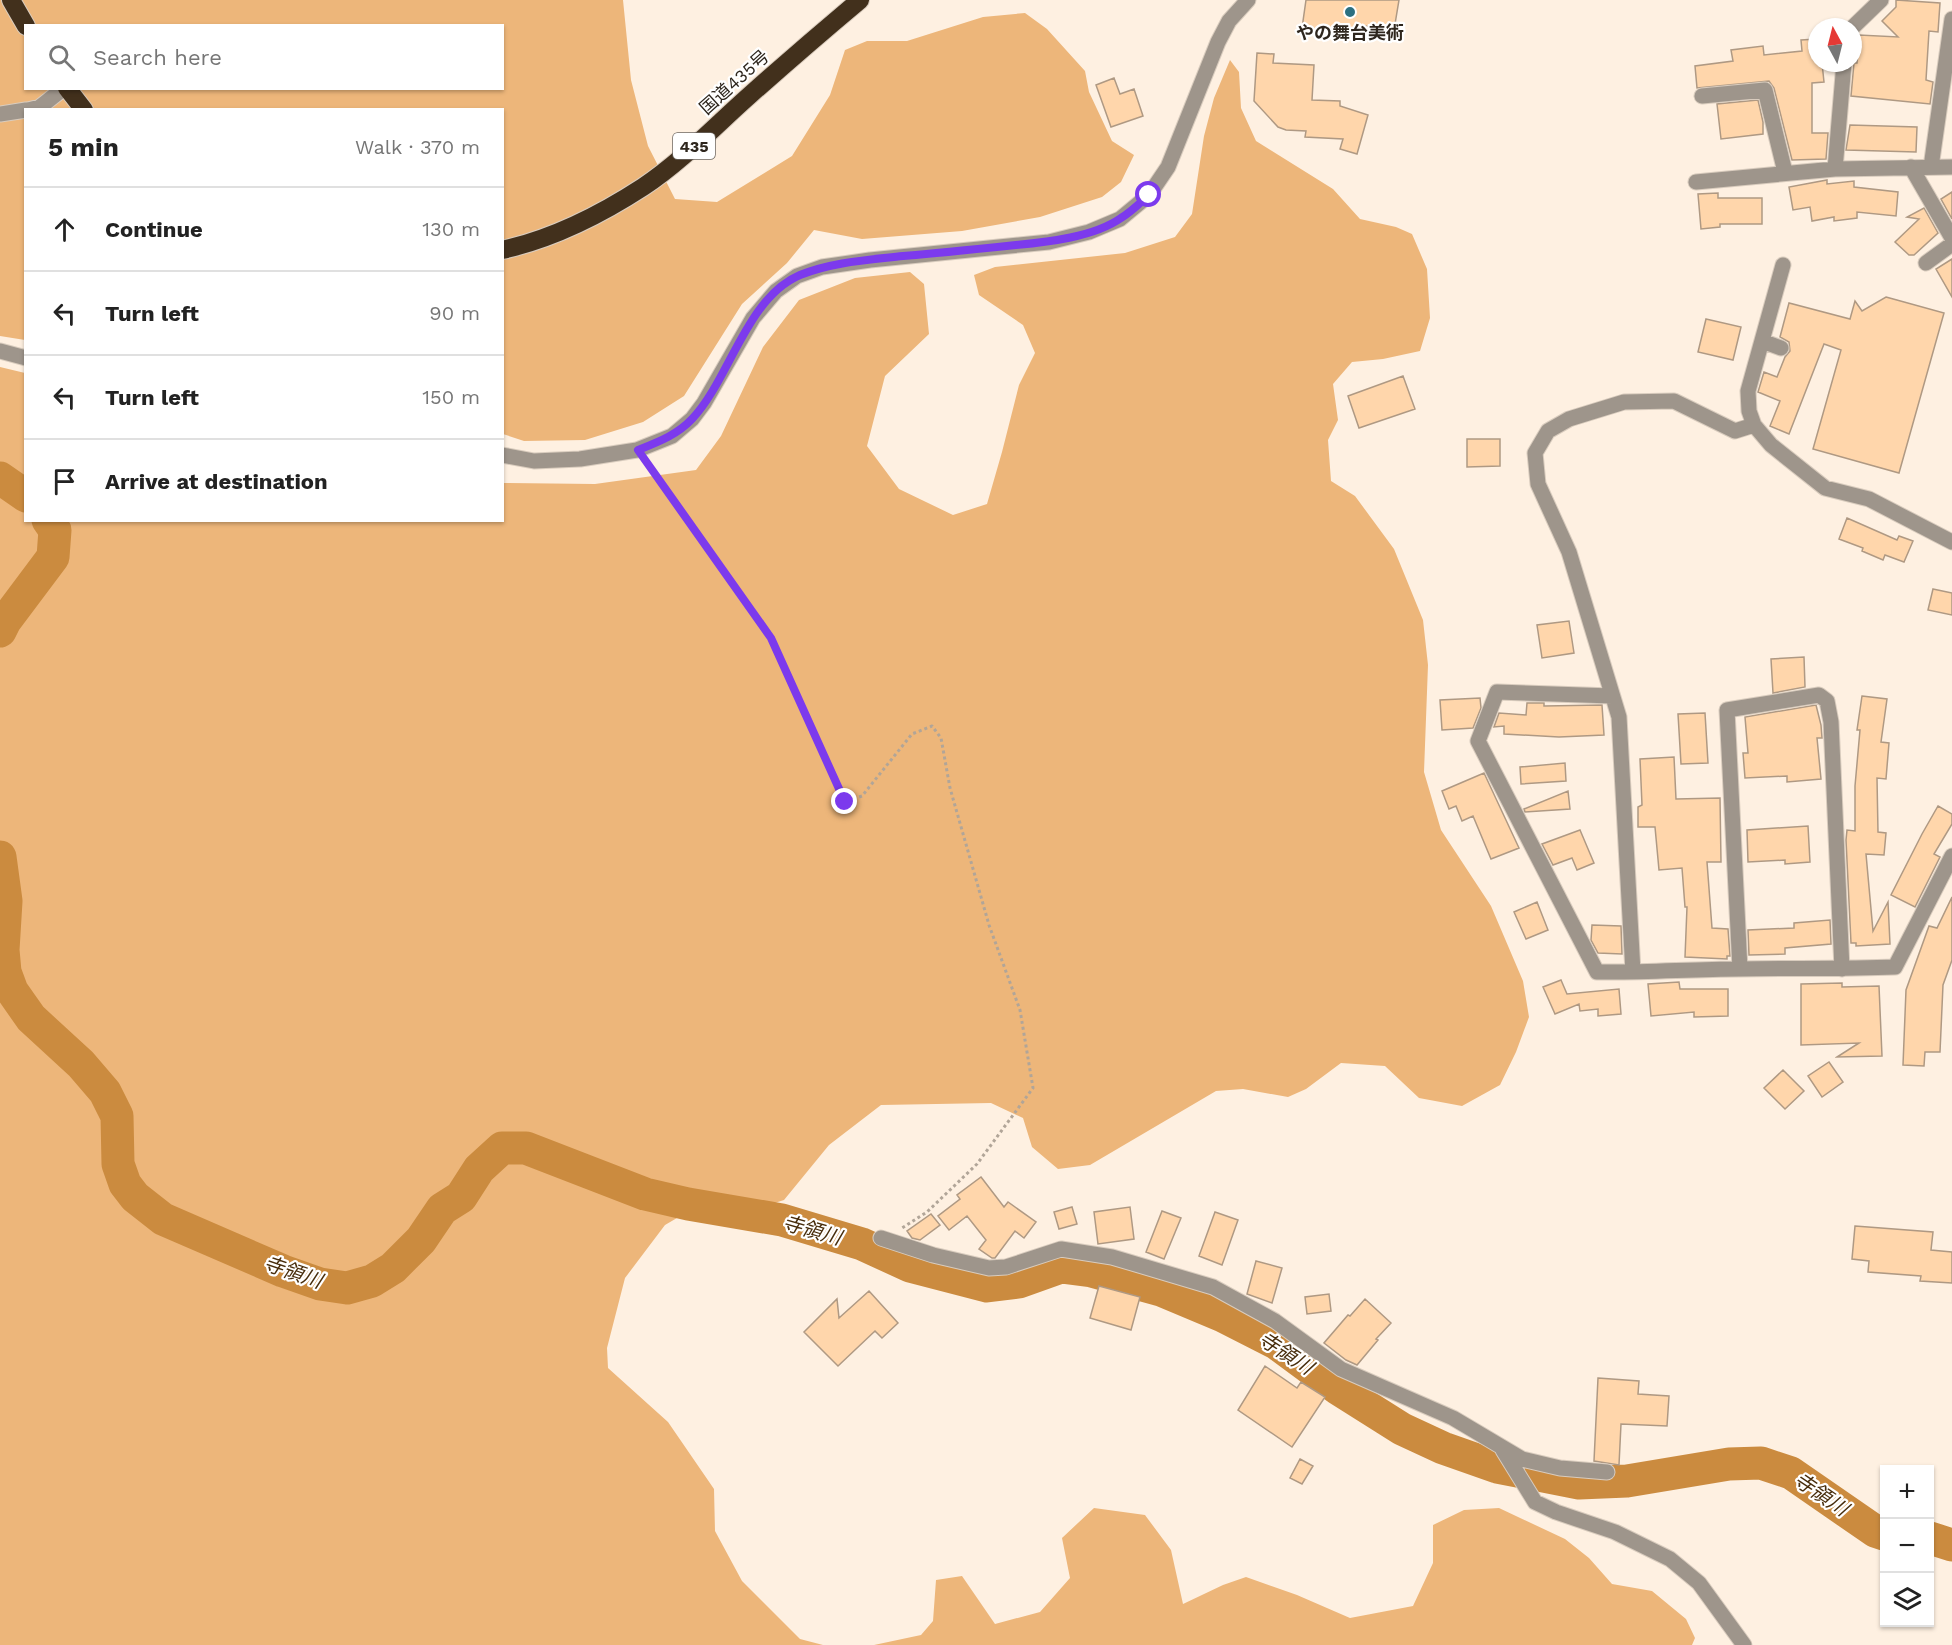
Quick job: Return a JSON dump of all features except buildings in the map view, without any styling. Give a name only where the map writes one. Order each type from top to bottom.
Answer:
[{"type":"highway","points":[[10,0],[25,24]]},
{"type":"highway","name":"国道435号","points":[[504,249],[562,230],[598,213],[644,186],[692,148],[860,0]]},
{"type":"highway","points":[[67,90],[82,108]]},
{"type":"street","points":[[504,455],[534,461],[580,459],[638,450],[672,436],[692,419],[705,403],[753,318],[776,291],[797,276],[822,267],[870,260],[1049,242],[1089,232],[1120,219],[1149,195],[1168,167],[1218,42],[1229,21],[1248,0]]},
{"type":"street","points":[[1862,18],[1881,0]]},
{"type":"street","points":[[1931,167],[1952,19]]},
{"type":"street","points":[[1835,169],[1843,72]]},
{"type":"street","points":[[36,108],[62,90]]},
{"type":"street","points":[[1702,96],[1765,90],[1785,172]]},
{"type":"street","points":[[0,114],[24,110]]},
{"type":"street","points":[[1911,167],[1952,238]]},
{"type":"street","points":[[1696,182],[1835,169],[1952,167]]},
{"type":"street","points":[[1926,263],[1952,244]]},
{"type":"street","points":[[1782,265],[1748,392],[1749,411],[1754,425],[1771,445],[1825,488],[1869,498],[1952,542]]},
{"type":"street","points":[[1762,341],[1781,348]]},
{"type":"street","points":[[0,351],[24,357]]},
{"type":"street","points":[[1633,972],[1619,717],[1569,552],[1538,484],[1534,453],[1548,431],[1569,419],[1624,402],[1674,401],[1735,431],[1754,425]]},
{"type":"street","points":[[1612,696],[1497,692],[1478,741],[1597,972],[1895,967],[1952,856]]},
{"type":"street","points":[[1740,969],[1727,710],[1819,695],[1827,701],[1831,722],[1842,969]]},
{"type":"street","points":[[887,1240],[933,1255],[988,1268],[1006,1268],[1061,1249],[1112,1257],[1213,1287],[1275,1321],[1341,1369],[1452,1418],[1504,1451],[1522,1459],[1560,1468],[1607,1472]]},
{"type":"street","points":[[1504,1451],[1535,1502],[1556,1512],[1615,1532],[1670,1559],[1699,1583],[1744,1645]]},
{"type":"path","points":[[638,450],[771,638],[845,802],[862,796],[912,734],[932,726],[940,738],[950,788],[989,925],[1020,1010],[1033,1088],[977,1164],[927,1212],[887,1240]]},
{"type":"shaded area","points":[[0,0],[623,0],[631,80],[648,146],[675,199],[717,202],[792,156],[830,95],[845,50],[867,41],[907,41],[983,17],[1025,13],[1047,29],[1085,71],[1089,92],[1112,141],[1134,155],[1121,182],[1102,197],[1040,217],[962,231],[862,239],[814,230],[787,263],[742,304],[684,396],[643,422],[585,440],[524,441],[504,434],[504,108],[24,108],[24,340],[0,336]]},
{"type":"shaded area","points":[[1230,60],[1239,72],[1241,108],[1256,141],[1333,189],[1360,219],[1396,227],[1412,234],[1427,269],[1430,318],[1420,351],[1383,359],[1352,362],[1333,384],[1338,420],[1328,440],[1331,481],[1355,496],[1394,549],[1423,620],[1428,665],[1424,772],[1441,830],[1491,906],[1523,981],[1529,1017],[1500,1085],[1462,1106],[1419,1098],[1385,1066],[1341,1063],[1306,1089],[1288,1097],[1243,1089],[1216,1091],[1090,1165],[1058,1169],[1032,1147],[1023,1118],[991,1103],[881,1105],[829,1145],[784,1200],[759,1208],[706,1201],[665,1225],[625,1278],[607,1348],[608,1368],[668,1422],[714,1489],[715,1531],[742,1581],[800,1639],[823,1645],[0,1645],[0,367],[24,373],[24,522],[504,522],[504,483],[595,484],[696,470],[721,436],[763,347],[799,300],[855,278],[910,272],[924,284],[929,334],[885,376],[867,446],[899,489],[953,515],[987,504],[1019,385],[1035,353],[1023,325],[979,295],[974,275],[995,267],[1125,253],[1175,237],[1192,214],[1204,136],[1214,98]]},
{"type":"shaded area","points":[[1094,1508],[1145,1515],[1171,1550],[1183,1604],[1246,1577],[1297,1595],[1350,1618],[1413,1606],[1433,1563],[1433,1525],[1464,1510],[1499,1508],[1565,1539],[1589,1558],[1612,1584],[1652,1591],[1686,1619],[1695,1638],[1692,1645],[874,1645],[921,1635],[933,1621],[936,1580],[962,1576],[995,1624],[1040,1612],[1070,1578],[1062,1538]]},
{"type":"waterway","name":"寺領川","points":[[0,478],[24,495]]},
{"type":"waterway","name":"寺領川","points":[[0,631],[53,557],[55,530],[49,522]]},
{"type":"waterway","name":"寺領川","points":[[0,857],[6,901],[3,950],[5,972],[12,991],[31,1018],[81,1064],[105,1092],[117,1116],[118,1164],[125,1184],[135,1197],[163,1219],[283,1271],[320,1284],[347,1288],[372,1281],[393,1268],[421,1240],[442,1209],[461,1197],[479,1169],[502,1148],[526,1148],[645,1194],[688,1204],[782,1220],[862,1244],[910,1266],[987,1286],[1019,1282],[1061,1267],[1092,1271],[1161,1290],[1223,1316],[1276,1343],[1337,1388],[1402,1429],[1443,1448],[1497,1467],[1579,1483],[1627,1481],[1729,1464],[1761,1463],[1791,1473],[1880,1533]]},
{"type":"waterway","name":"寺領川","points":[[1934,1539],[1952,1545]]},
{"type":"place","name":"やの舞台美術","points":[[1350,12]]},
{"type":"route","points":[[845,802],[771,638],[638,450],[672,436],[692,419],[705,403],[753,318],[776,291],[797,276],[822,267],[870,260],[1049,242],[1089,232],[1120,219],[1149,195]]}]
